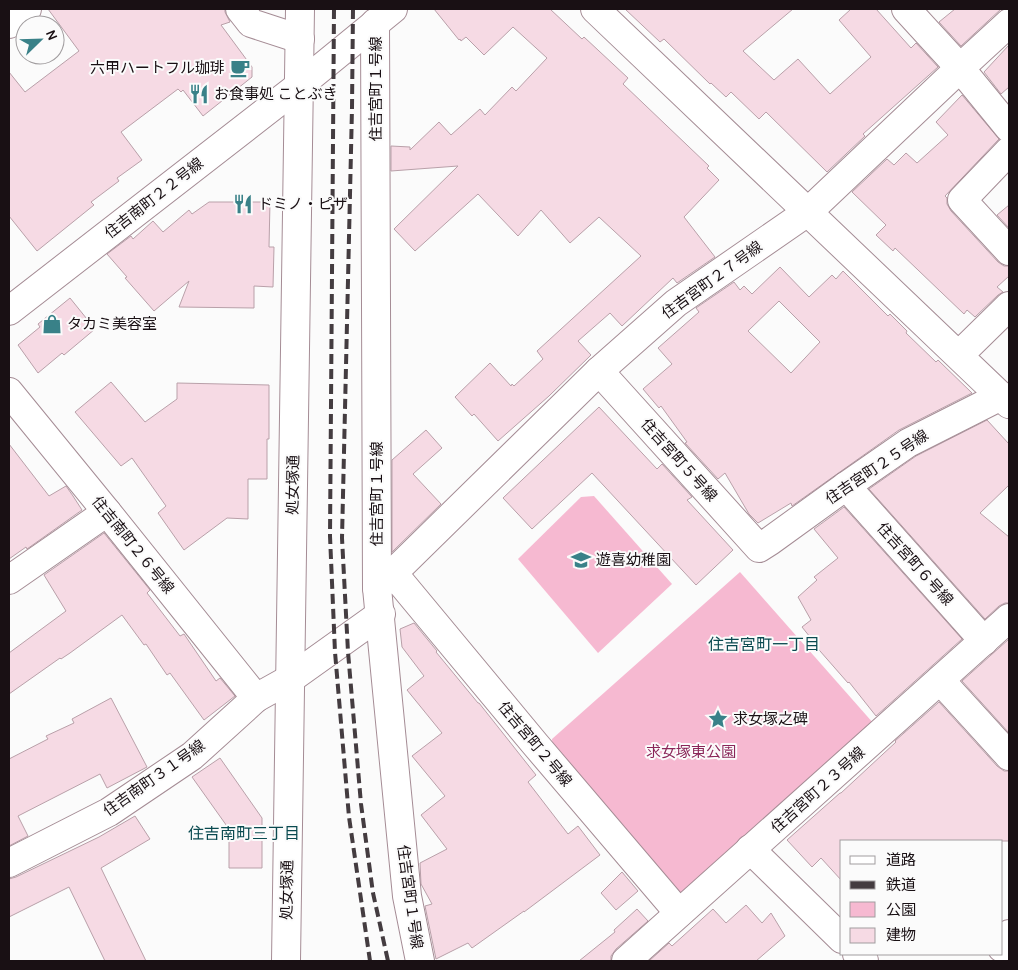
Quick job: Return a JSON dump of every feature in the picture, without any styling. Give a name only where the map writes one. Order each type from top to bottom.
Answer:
[{"type":"street","points":[[9,24],[27,9]]},
{"type":"street","points":[[240,9],[251,23],[300,39]]},
{"type":"street","name":"処女塚通","points":[[286,961],[300,9]]},
{"type":"street","points":[[596,9],[1005,400]]},
{"type":"street","points":[[906,9],[960,68],[1009,128]]},
{"type":"street","name":"住吉南町２２号線","points":[[9,311],[300,85],[384,16]]},
{"type":"street","name":"住吉宮町１号線","points":[[384,16],[384,592],[407,896],[420,961]]},
{"type":"street","name":"住吉宮町２７号線","points":[[290,679],[384,592],[599,371],[676,303],[809,212],[1009,23]]},
{"type":"street","points":[[1009,151],[962,200],[1009,251]]},
{"type":"street","points":[[959,356],[1009,306]]},
{"type":"street","name":"住吉宮町５号線","points":[[599,371],[759,548]]},
{"type":"street","name":"住吉南町２６号線","points":[[9,392],[256,698]]},
{"type":"street","name":"住吉宮町２５号線","points":[[759,548],[908,443],[1005,400]]},
{"type":"street","name":"住吉宮町６号線","points":[[846,486],[984,641]]},
{"type":"street","points":[[9,580],[107,512]]},
{"type":"street","name":"住吉宮町２号線","points":[[384,592],[535,744],[679,913]]},
{"type":"street","name":"住吉宮町２３号線","points":[[626,961],[1009,618]]},
{"type":"street","name":"住吉南町３１号線","points":[[9,864],[109,812],[192,756],[256,698],[290,679]]},
{"type":"street","points":[[940,680],[1009,756]]},
{"type":"street","points":[[750,849],[840,937]]},
{"type":"street","points":[[1003,946],[1009,934]]},
{"type":"green space","points":[[594,496],[672,584],[598,653],[518,559],[581,497]]},
{"type":"green space","name":"求女塚東公園","points":[[740,572],[874,724],[691,890],[675,893],[553,750],[552,739]]},
{"type":"building","points":[[48,9],[225,9],[230,22],[221,25],[252,67],[252,77],[203,116],[183,90],[181,92],[178,89],[121,132],[142,160],[117,178],[119,181],[91,202],[94,205],[37,251],[9,216],[9,72],[25,92],[61,65],[65,65],[65,62],[79,51],[65,32],[65,15],[52,15]]},
{"type":"building","points":[[434,9],[550,9],[582,39],[584,37],[628,78],[623,84],[709,166],[707,168],[719,180],[684,217],[715,257],[677,283],[673,278],[622,326],[610,313],[578,341],[591,355],[549,396],[498,441],[474,414],[472,416],[455,397],[490,363],[511,386],[512,384],[514,386],[543,359],[537,351],[641,256],[599,217],[570,243],[541,210],[518,236],[478,194],[415,251],[394,229],[458,166],[391,171],[391,146],[410,147],[410,150],[439,122],[451,135],[480,109],[485,115],[512,87],[516,91],[547,58],[513,27],[484,55],[466,37],[461,41],[459,40]]},
{"type":"building","points":[[625,9],[793,9],[743,51],[774,80],[798,59],[830,94],[871,57],[839,20],[851,9],[876,9],[911,48],[916,43],[938,67],[863,134],[865,136],[827,172],[766,112],[759,119],[731,92],[726,97],[664,39],[660,42]]},
{"type":"building","points":[[955,9],[1001,9],[961,46],[939,22]]},
{"type":"building","points":[[1009,45],[1009,87],[1001,94],[984,72]]},
{"type":"building","points":[[962,95],[999,139],[945,196],[947,204],[951,211],[998,262],[1004,266],[1009,266],[1009,276],[997,287],[1003,292],[975,317],[967,310],[964,314],[895,248],[893,251],[876,235],[886,225],[852,192],[887,159],[894,165],[906,153],[917,163],[948,135],[936,122]]},
{"type":"building","points":[[209,202],[270,202],[269,247],[274,247],[273,287],[254,286],[254,308],[179,307],[189,281],[154,311],[107,254],[131,236],[133,239],[153,221],[163,232],[189,210],[192,214]]},
{"type":"building","points":[[1009,205],[1009,228],[997,215]]},
{"type":"building","points":[[780,267],[809,297],[832,275],[836,279],[843,271],[888,316],[890,314],[907,331],[906,333],[936,362],[938,360],[972,393],[899,430],[792,506],[791,503],[758,523],[749,514],[725,473],[718,479],[685,443],[687,442],[661,406],[659,408],[643,389],[672,364],[658,348],[699,312],[696,308],[734,282],[740,290],[744,286],[752,294]],"holes":[[[779,301],[820,342],[791,373],[748,331]]]},
{"type":"building","points":[[70,298],[95,329],[64,355],[62,353],[38,373],[18,345],[40,327],[38,324]]},
{"type":"building","points":[[111,382],[145,422],[177,399],[177,383],[269,385],[267,479],[248,479],[248,519],[227,518],[184,550],[158,513],[166,506],[132,458],[121,466],[75,412]]},
{"type":"building","points":[[599,407],[657,469],[662,464],[692,497],[687,500],[733,550],[696,585],[592,473],[532,529],[503,498]]},
{"type":"building","points":[[987,420],[1009,444],[1009,485],[980,513],[1009,537],[1009,603],[999,606],[985,619],[869,489],[916,456]]},
{"type":"building","points":[[426,430],[442,448],[413,474],[441,504],[392,552],[392,460]]},
{"type":"building","points":[[9,444],[49,496],[66,486],[82,510],[27,549],[26,547],[9,559]]},
{"type":"building","points":[[844,507],[962,639],[876,716],[849,682],[813,643],[802,627],[811,620],[798,597],[817,580],[814,577],[838,558],[814,529]]},
{"type":"building","points":[[104,533],[150,590],[147,593],[180,636],[184,634],[216,681],[220,678],[235,696],[204,720],[170,673],[167,675],[146,644],[144,645],[122,615],[9,694],[9,653],[66,611],[44,575]]},
{"type":"building","points":[[414,623],[536,775],[528,782],[568,834],[578,826],[600,855],[472,948],[468,943],[436,959],[425,906],[432,904],[421,884],[420,863],[447,849],[421,815],[445,796],[412,756],[442,733],[407,690],[424,676],[402,647],[400,629]]},
{"type":"building","points":[[1009,639],[1009,733],[962,681]]},
{"type":"building","points":[[111,698],[147,767],[107,788],[100,774],[18,816],[28,836],[9,846],[9,759],[48,739],[46,736],[74,723],[72,719]]},
{"type":"building","points":[[939,702],[997,766],[1004,771],[1009,771],[1009,841],[840,840],[840,879],[821,858],[812,867],[787,840],[841,793]]},
{"type":"building","points":[[220,758],[262,818],[262,868],[229,868],[229,829],[192,777]]},
{"type":"building","points":[[135,816],[150,839],[101,868],[146,961],[105,961],[69,887],[9,917],[9,879],[99,837]]},
{"type":"building","points":[[622,872],[638,891],[616,910],[601,893]]},
{"type":"building","points":[[746,905],[762,923],[771,913],[785,936],[756,961],[649,961],[669,943],[672,946],[713,909],[726,923]]},
{"type":"building","points":[[637,909],[648,921],[616,949],[611,956],[611,961],[579,961],[615,932],[614,930]]},
{"type":"railway","points":[[334,9],[330,536],[335,652],[349,817],[370,961]]},
{"type":"railway","points":[[353,9],[342,538],[348,652],[361,804],[373,893],[388,961]]},
{"type":"place","name":"六甲ハートフル珈琲","points":[[240,68]]},
{"type":"place","name":"お食事処 ことぶき","points":[[199,94]]},
{"type":"place","name":"ドミノ・ピザ","points":[[243,204]]},
{"type":"place","name":"タカミ美容室","points":[[52,324]]},
{"type":"place","name":"遊喜幼稚園","points":[[581,560]]},
{"type":"place","name":"求女塚之碑","points":[[718,719]]},
{"type":"district","name":"住吉宮町一丁目","points":[[764,644]]},
{"type":"district","name":"住吉南町三丁目","points":[[244,833]]}]
